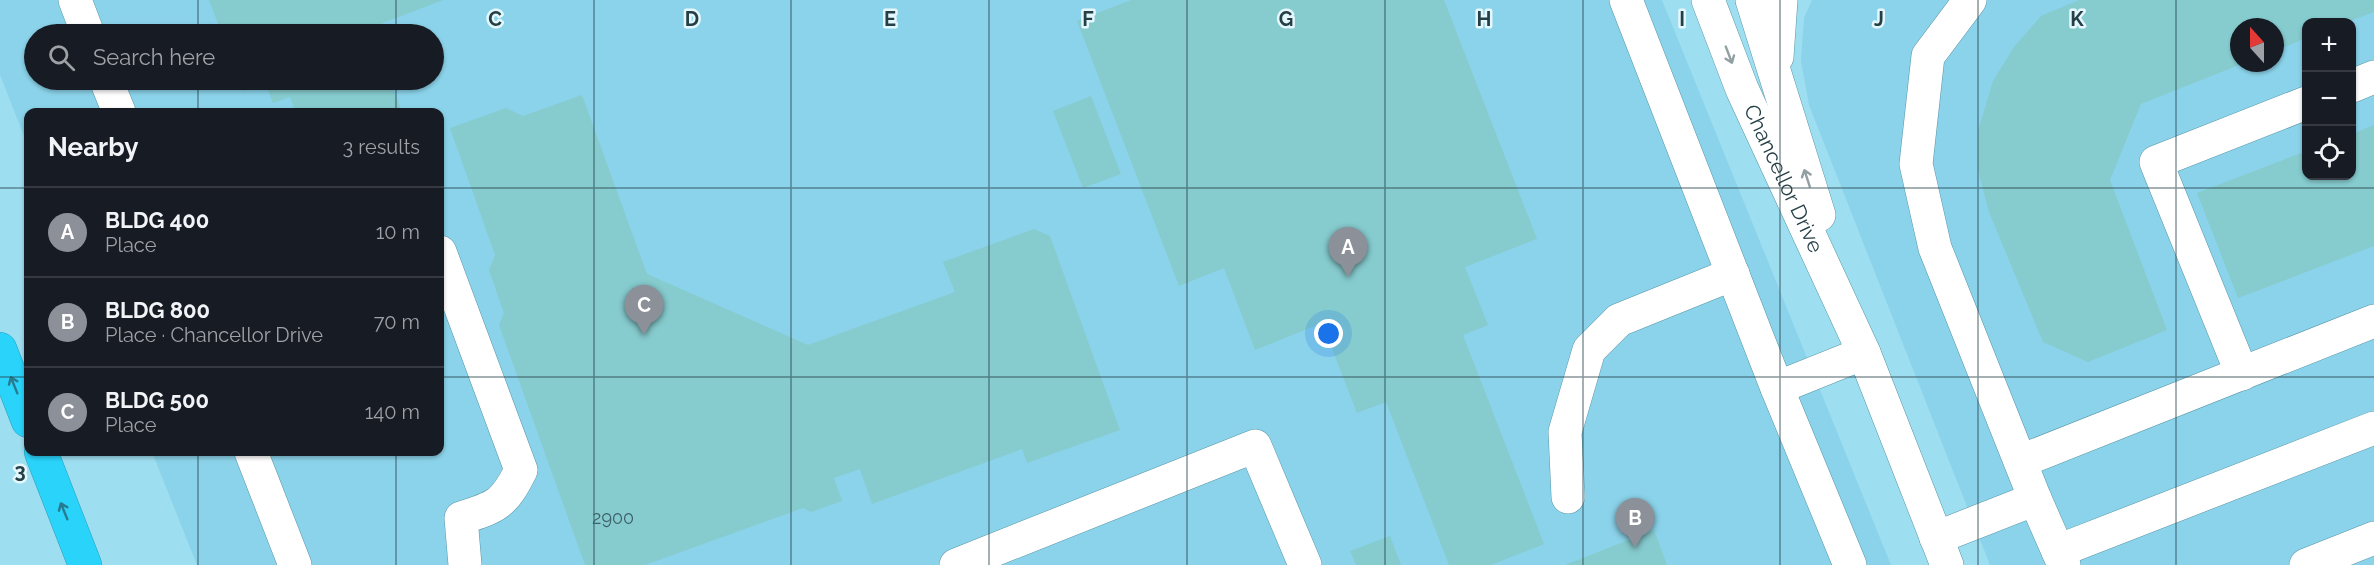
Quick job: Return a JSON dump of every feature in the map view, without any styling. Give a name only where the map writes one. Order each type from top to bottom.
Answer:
[{"type":"highway","points":[[0,349],[24,411]]},
{"type":"highway","points":[[42,456],[85,565]]},
{"type":"street","points":[[75,0],[84,24]]},
{"type":"street","points":[[1626,0],[1777,388],[1850,565]]},
{"type":"street","name":"Chancellor Drive","points":[[1708,0],[1742,89],[1864,353]]},
{"type":"street","name":"Chancellor Drive","points":[[1752,0],[1864,353],[1941,552]]},
{"type":"street","points":[[1775,77],[1781,0]]},
{"type":"street","points":[[1970,0],[1928,56],[1916,164],[1935,248],[2035,500],[2061,558],[2374,428]]},
{"type":"street","points":[[2356,84],[2374,77]]},
{"type":"street","points":[[110,90],[117,108]]},
{"type":"street","points":[[2242,374],[2156,162],[2302,105]]},
{"type":"street","points":[[444,263],[520,470],[509,495],[487,510],[461,518],[465,565]]},
{"type":"street","points":[[1568,497],[1565,432],[1589,350],[1619,320],[1733,274]]},
{"type":"street","points":[[2021,461],[2374,321]]},
{"type":"street","points":[[1777,388],[1864,353]]},
{"type":"street","points":[[957,565],[1255,446],[1305,565]]},
{"type":"street","points":[[253,456],[295,565]]},
{"type":"street","points":[[1941,552],[2035,500]]},
{"type":"street","points":[[2310,564],[2374,538]]},
{"type":"shaded area","points":[[0,0],[1662,0],[1891,565],[197,565],[154,456],[444,456],[444,108],[24,108],[24,136],[0,75]]},
{"type":"shaded area","points":[[1812,0],[2374,0],[2374,565],[1990,565],[1809,105],[1801,61],[1804,18]]},
{"type":"building","points":[[209,0],[443,0],[380,24],[218,24]]},
{"type":"building","points":[[1131,0],[1444,0],[1537,239],[1465,267],[1488,325],[1463,335],[1544,544],[1491,565],[1449,565],[1386,402],[1357,413],[1322,323],[1255,350],[1224,268],[1179,286],[1077,21]]},
{"type":"building","points":[[2079,0],[2374,0],[2374,12],[2356,19],[2302,18],[2302,40],[2284,47],[2284,18],[2230,18],[2230,69],[2141,104],[2110,180],[2167,330],[2088,362],[2043,342],[1989,212],[1978,170],[1978,131],[1993,81],[2014,47],[2041,16]]},
{"type":"building","points":[[268,90],[394,90],[400,108],[294,108],[290,97],[273,103]]},
{"type":"building","points":[[582,95],[647,274],[808,345],[955,292],[943,262],[1034,229],[1050,236],[1120,430],[1027,463],[1022,449],[872,504],[860,469],[834,478],[842,501],[811,512],[803,508],[645,565],[585,565],[499,325],[504,313],[489,270],[495,255],[450,128],[506,108],[523,116]]},
{"type":"building","points":[[1091,96],[1121,174],[1083,188],[1053,111]]},
{"type":"building","points":[[2374,125],[2374,246],[2238,298],[2197,193],[2302,153],[2302,180],[2356,180],[2356,132]]},
{"type":"building","points":[[1654,530],[1667,565],[1565,565]]},
{"type":"building","points":[[1390,536],[1401,565],[1356,565],[1350,551]]},
{"type":"place","name":"BLDG 400","points":[[1348,277]]},
{"type":"place","name":"BLDG 500","points":[[644,335]]},
{"type":"place","name":"BLDG 800","points":[[1635,548]]}]
